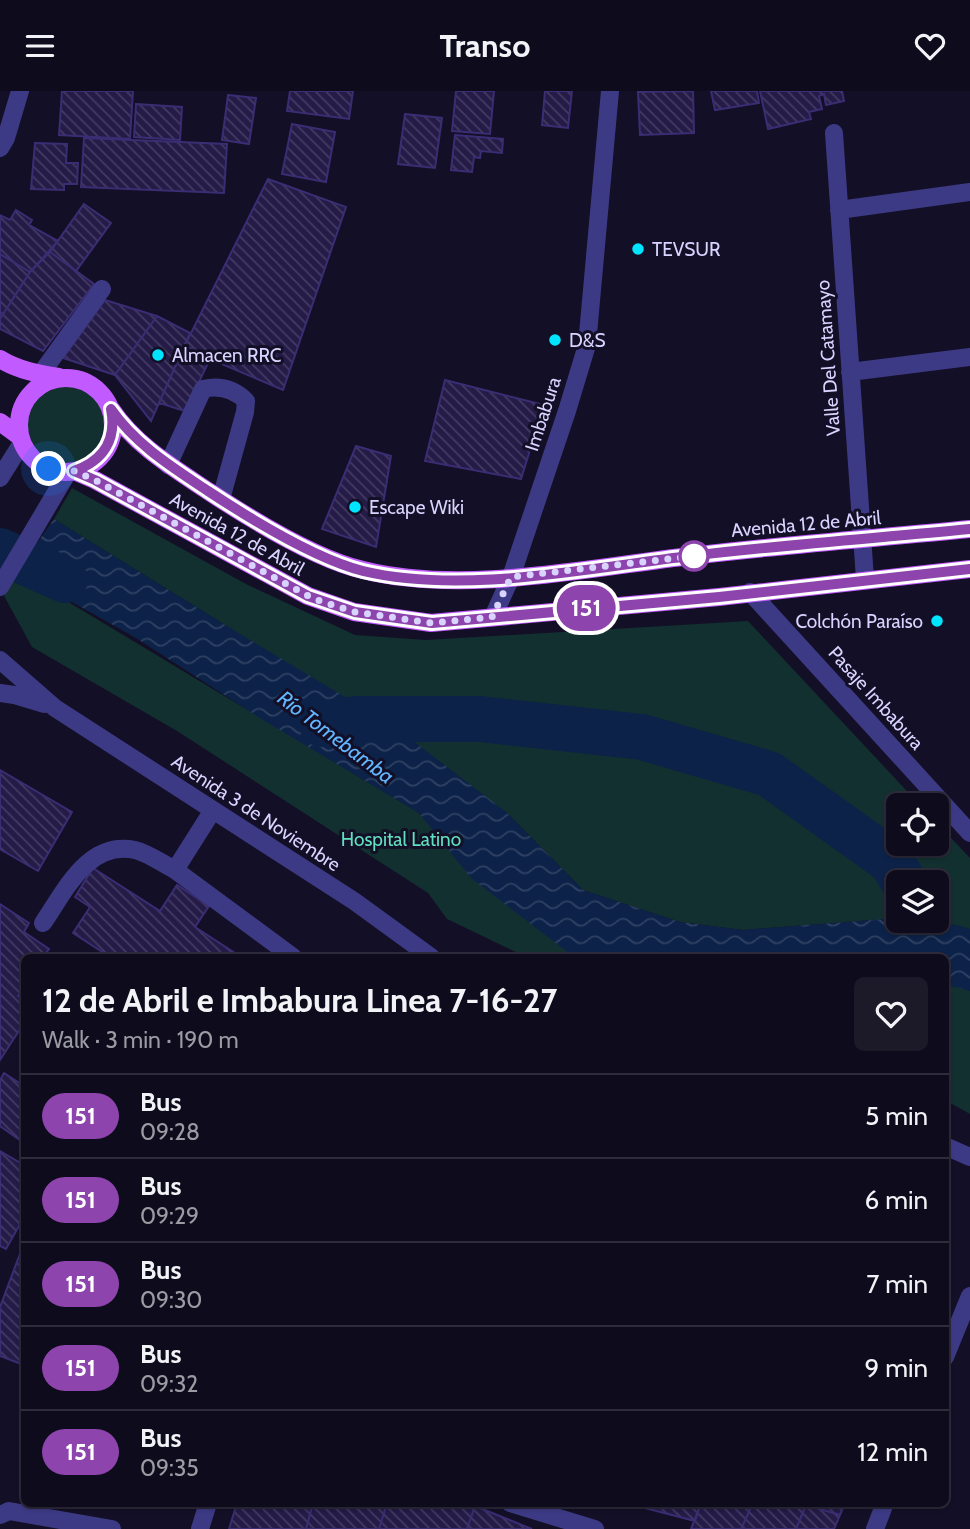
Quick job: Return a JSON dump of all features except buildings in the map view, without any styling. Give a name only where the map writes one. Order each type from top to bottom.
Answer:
[{"type":"main road","name":"Avenida 12 de Abril","points":[[0,359],[12,367],[40,375],[80,380],[93,386],[104,396],[130,434],[168,464],[221,499],[306,548],[362,570],[439,582],[511,577],[970,529]]},
{"type":"main road","points":[[19,444],[20,412],[32,391],[42,383],[66,377]]},
{"type":"main road","points":[[68,475],[87,467],[107,449],[112,436],[111,409]]},
{"type":"main road","name":"Avenida 12 de Abril","points":[[0,422],[40,465],[68,475],[95,480],[314,599],[355,612],[432,623],[970,569]]},
{"type":"street","points":[[0,148],[6,138],[20,91]]},
{"type":"street","name":"Imbabura","points":[[492,617],[511,577],[587,345],[610,91]]},
{"type":"street","name":"Valle Del Catamayo","points":[[834,133],[865,579]]},
{"type":"street","points":[[839,210],[970,192]]},
{"type":"street","points":[[40,375],[102,289]]},
{"type":"street","points":[[850,372],[970,357]]},
{"type":"street","points":[[168,464],[203,389],[215,386],[237,392],[246,401],[245,412],[221,499]]},
{"type":"street","points":[[0,478],[19,444]]},
{"type":"street","points":[[0,587],[68,475]]},
{"type":"street","name":"Pasaje Imbabura","points":[[750,592],[970,833]]},
{"type":"street","name":"Avenida 3 de Noviembre","points":[[0,660],[55,708],[354,901],[409,950]]},
{"type":"street","name":"Avenida 3 de Noviembre","points":[[0,693],[55,708]]},
{"type":"street","points":[[174,870],[213,810]]},
{"type":"street","points":[[43,923],[83,865],[105,851],[118,848],[137,850],[174,870],[289,954]]},
{"type":"street","points":[[949,1148],[970,1157]]},
{"type":"street","points":[[949,1347],[970,1296]]},
{"type":"street","points":[[200,1529],[207,1507]]},
{"type":"street","points":[[523,1507],[595,1529]]},
{"type":"street","points":[[875,1529],[883,1507]]},
{"type":"street","points":[[0,1515],[9,1511],[112,1529]]},
{"type":"green space","points":[[66,381],[83,385],[97,394],[106,408],[110,425],[106,442],[97,456],[83,465],[66,469],[49,465],[35,456],[26,442],[22,425],[26,408],[35,394],[49,385]]},
{"type":"green space","points":[[72,488],[246,584],[355,635],[426,640],[748,621],[909,793],[886,793],[886,856],[949,856],[949,836],[970,858],[970,929],[949,923],[949,870],[886,870],[886,919],[743,930],[680,922],[583,890],[506,812],[222,623],[54,519]]},
{"type":"green space","name":"Hospital Latino","points":[[17,571],[419,813],[572,954],[520,954],[447,919],[428,893],[177,731],[32,647],[3,594]]},
{"type":"green space","points":[[949,985],[970,991],[970,1114],[949,1102]]},
{"type":"water","points":[[54,519],[395,727],[506,812],[583,890],[680,922],[743,930],[886,919],[886,933],[949,933],[949,923],[970,929],[970,991],[949,985],[949,954],[570,954],[471,878],[419,813],[263,720],[136,638],[17,571]]},
{"type":"waterway","name":"Río Tomebamba","points":[[0,551],[65,580]]},
{"type":"waterway","points":[[322,724],[356,719],[480,719],[642,737],[769,774],[891,861],[897,870]]},
{"type":"bus line","name":"151","points":[[970,529],[511,577],[439,582],[362,570],[306,548],[221,499],[168,464],[130,434],[111,409],[112,436],[107,449],[87,467],[74,471],[308,596],[355,612],[432,623],[719,597],[970,569]]},
{"type":"place","name":"TEVSUR","points":[[638,249]]},
{"type":"place","name":"D&S","points":[[555,340]]},
{"type":"place","name":"Almacen RRC","points":[[158,355]]},
{"type":"place","name":"Escape Wiki","points":[[355,507]]},
{"type":"place","name":"Colchón Paraíso","points":[[937,621]]},
{"type":"route","points":[[49,469],[74,471],[95,480],[308,596],[355,612],[432,623],[492,617],[511,577],[694,556]]}]
